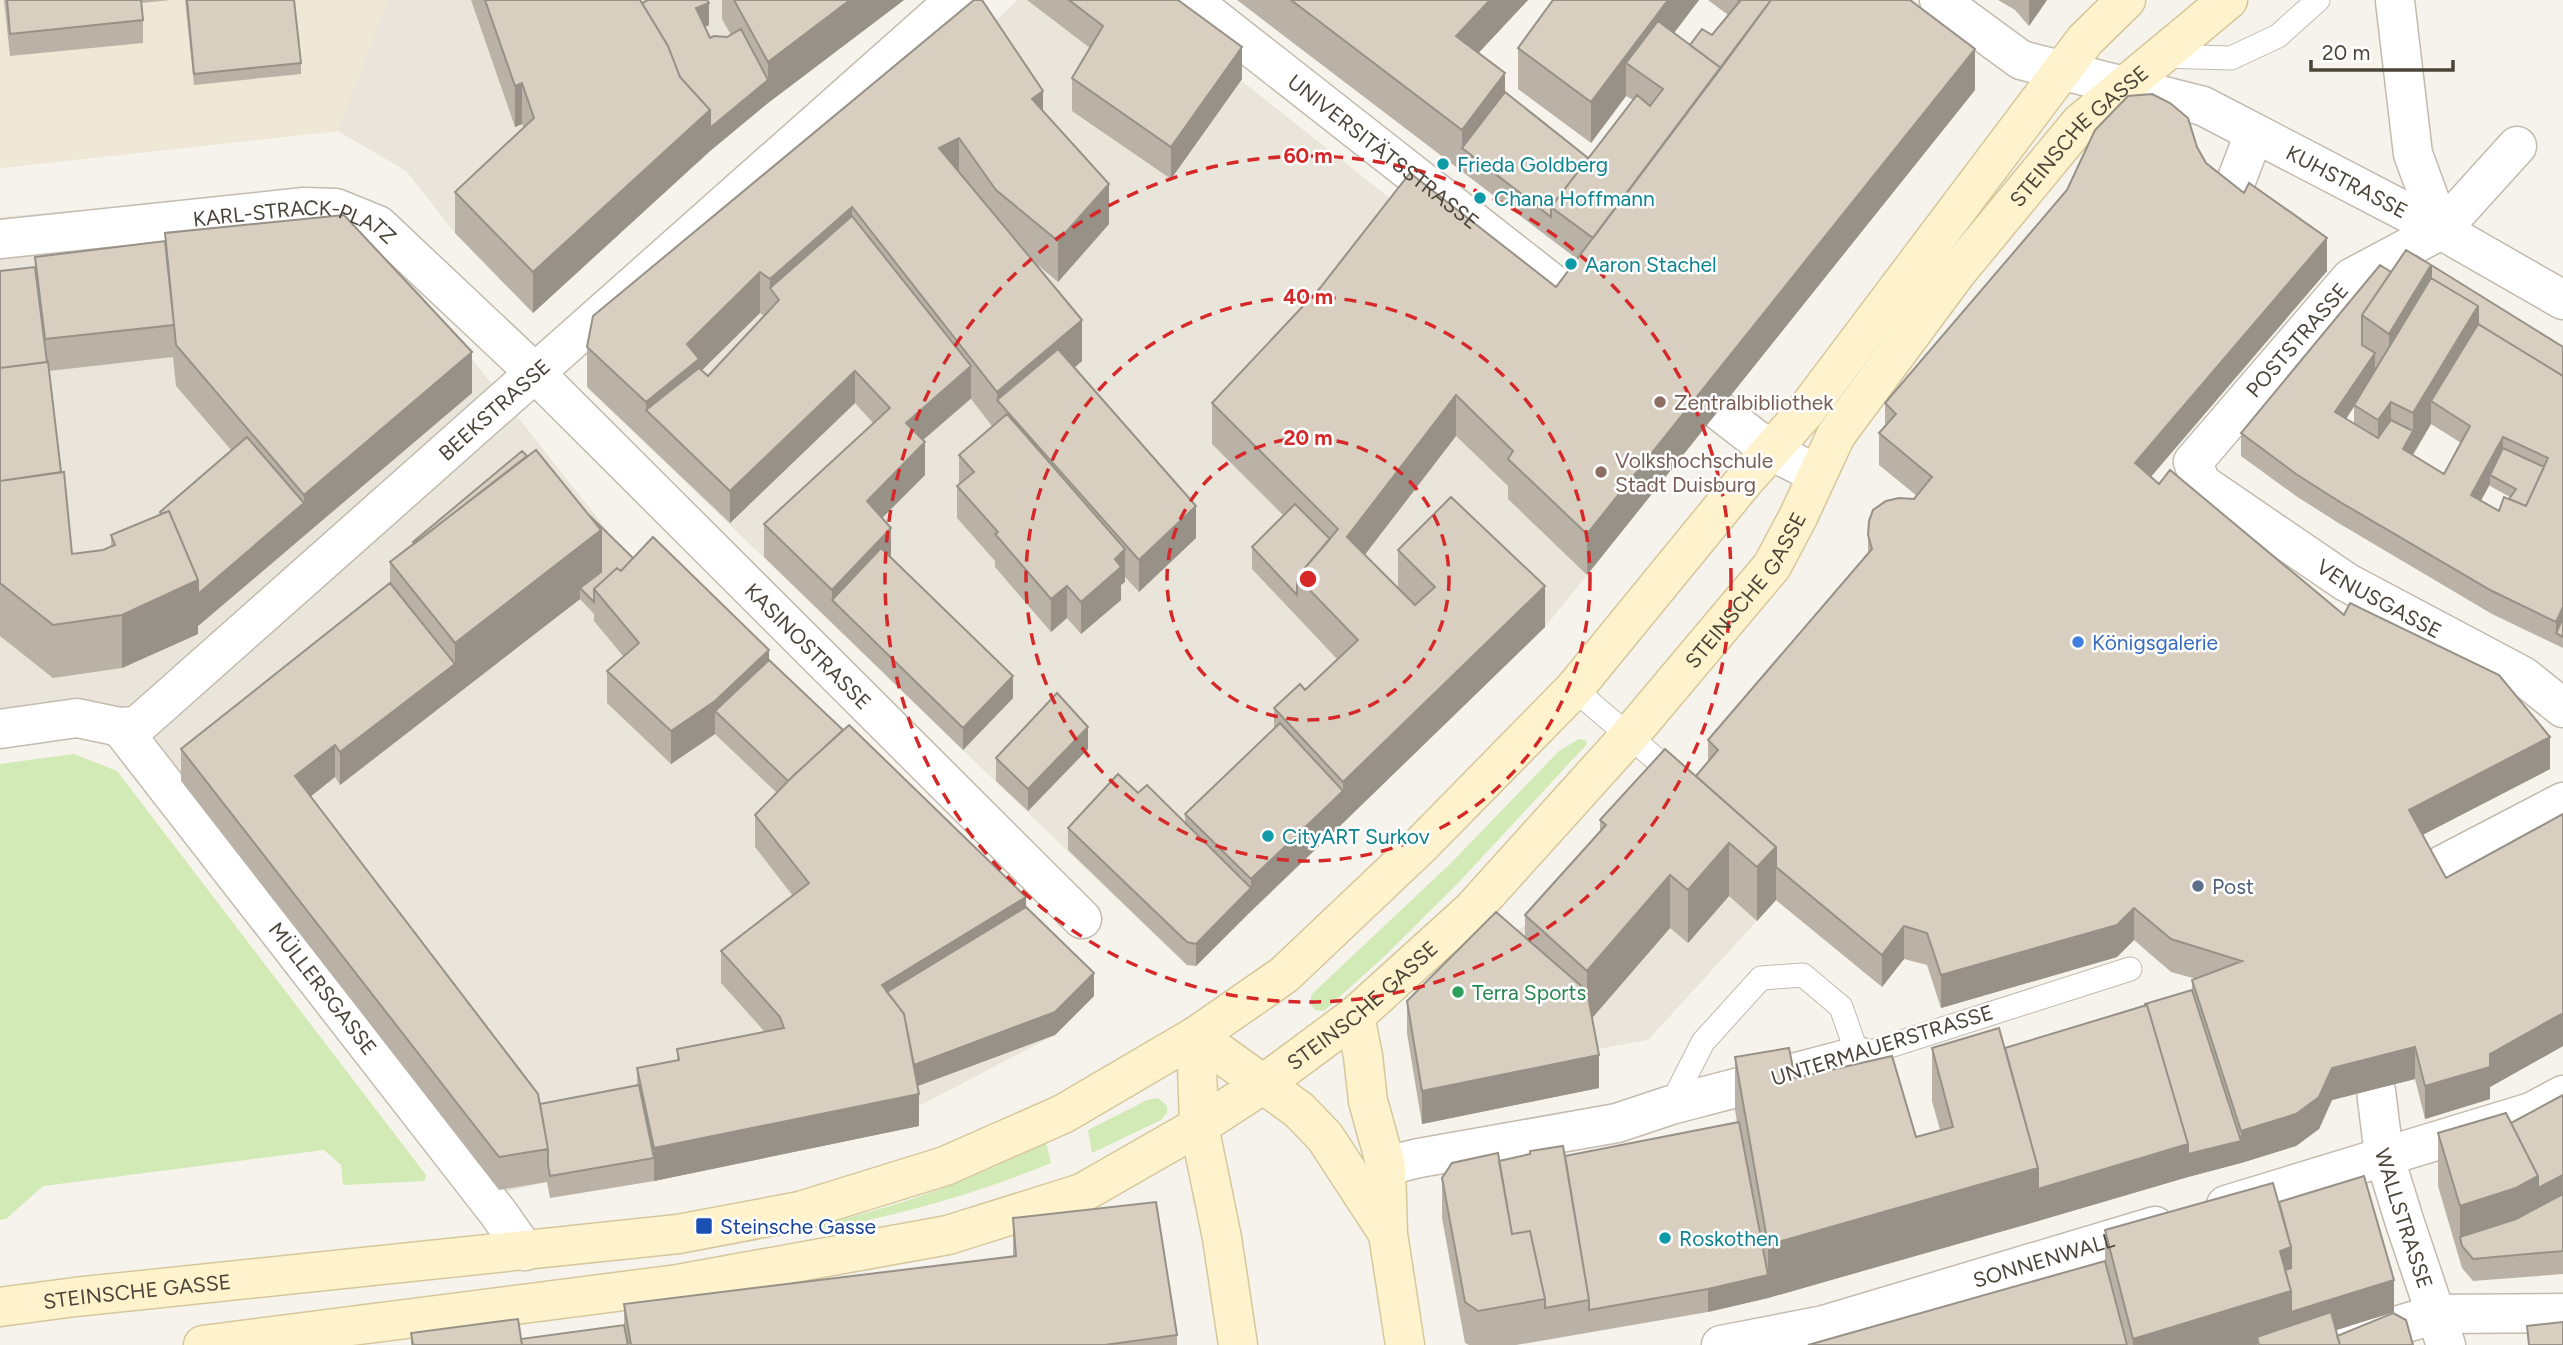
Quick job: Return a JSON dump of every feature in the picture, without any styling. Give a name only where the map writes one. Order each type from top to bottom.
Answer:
[{"type":"main road","name":"STEINSCHE GASSE","points":[[203,1345],[678,1284],[948,1235],[1082,1193],[1199,1126],[1262,1085],[1355,1016],[1472,910],[1629,736],[1772,566],[1836,435],[1957,272],[2080,123],[2092,78],[2085,40],[2126,0]]},
{"type":"main road","name":"STEINSCHE GASSE","points":[[0,1307],[678,1234],[800,1211],[945,1166],[1063,1114],[1196,1036],[1284,975],[1421,845],[1574,688],[1744,481],[2092,78],[2160,56],[2228,0]]},
{"type":"main road","points":[[1355,1016],[1368,1101],[1386,1166],[1388,1234],[1405,1345]]},
{"type":"main road","points":[[1196,1036],[1299,1110],[1325,1137],[1388,1234]]},
{"type":"main road","points":[[1196,1036],[1199,1126],[1222,1238],[1238,1345]]},
{"type":"street","name":"BEEKSTRASSE","points":[[120,727],[137,726],[955,0]]},
{"type":"street","name":"UNIVERSITÄTSSTRASSE","points":[[1191,0],[1576,302]]},
{"type":"street","name":"KUHSTRASSE","points":[[1939,0],[2021,60],[2203,106],[2441,230],[2563,300]]},
{"type":"street","name":"KUHSTRASSE","points":[[2395,1],[2413,154],[2441,230]]},
{"type":"street","points":[[2225,210],[2254,134]]},
{"type":"street","points":[[2441,230],[2517,146]]},
{"type":"street","name":"KARL-STRACK-PLATZ","points":[[0,239],[304,207],[336,208],[378,225],[534,372]]},
{"type":"street","name":"POSTSTRASSE","points":[[2201,484],[2193,462],[2351,278],[2441,230]]},
{"type":"street","name":"KASINOSTRASSE","points":[[534,372],[1082,919]]},
{"type":"street","points":[[1718,410],[1771,451],[1817,474]]},
{"type":"street","name":"VENUSGASSE","points":[[2201,484],[2346,582],[2523,676],[2563,708]]},
{"type":"street","points":[[0,729],[77,718],[120,727]]},
{"type":"street","name":"MÜLLERSGASSE","points":[[120,727],[525,1251]]},
{"type":"street","points":[[2442,865],[2563,802]]},
{"type":"street","name":"UNTERMAUERSTRASSE","points":[[1386,1166],[1617,1123],[1671,1105],[1857,1056]]},
{"type":"street","name":"WALLSTRASSE","points":[[2376,1091],[2384,1155],[2403,1220],[2441,1329]]},
{"type":"street","name":"SONNENWALL","points":[[1721,1345],[1824,1325],[2531,1112],[2563,1095]]},
{"type":"street","points":[[2333,1345],[2563,1312]]},
{"type":"lane","points":[[2160,56],[2231,58],[2278,36],[2319,0]]},
{"type":"lane","points":[[1574,688],[1694,792]]},
{"type":"lane","name":"UNTERMAUERSTRASSE","points":[[1857,1056],[2130,969]]},
{"type":"lane","points":[[1671,1105],[1703,1042],[1761,978],[1803,975],[1841,1007],[1857,1056]]},
{"type":"shaded area","points":[[0,0],[904,0],[768,103],[710,151],[533,313],[455,233],[406,171],[338,131],[0,168]]},
{"type":"shaded area","points":[[0,0],[388,0],[338,131],[0,168]]},
{"type":"shaded area","points":[[1018,0],[1151,0],[1153,14],[1410,214],[1212,444],[1347,577],[1456,436],[1513,491],[1587,575],[1545,627],[1196,966],[1187,965],[1142,923],[587,387],[593,357],[979,36]]},
{"type":"shaded area","points":[[338,189],[644,577],[1094,996],[1055,1035],[917,1107],[919,1126],[654,1181],[550,1198],[547,1182],[467,1201],[112,736],[0,719],[0,217]]},
{"type":"shaded area","points":[[1665,802],[1776,900],[1648,1040],[1592,1050],[1422,1124],[1407,1033],[1496,945],[1600,873]]},
{"type":"green space","points":[[1579,739],[1585,740],[1587,744],[1459,882],[1387,954],[1324,1011],[1315,1010],[1311,1005],[1311,995],[1451,863],[1559,751]]},
{"type":"green space","points":[[74,754],[117,771],[426,1175],[425,1181],[343,1185],[341,1165],[324,1150],[43,1186],[6,1219],[0,1220],[0,764]]},
{"type":"green space","points":[[1158,1098],[1167,1106],[1167,1113],[1161,1120],[1092,1153],[1088,1130],[1147,1100]]},
{"type":"green space","points":[[1046,1142],[1051,1163],[1023,1174],[936,1203],[818,1230],[818,1225],[906,1201],[963,1180]]},
{"type":"building","points":[[7,0],[141,0],[143,20],[10,34]]},
{"type":"building","points":[[187,0],[294,0],[301,63],[194,74]]},
{"type":"building","points":[[485,0],[640,0],[668,46],[680,77],[710,110],[533,272],[455,192],[534,118],[522,83],[515,86]]},
{"type":"building","points":[[648,0],[707,0],[709,3],[696,8],[710,38],[727,37],[741,29],[768,80],[710,128],[710,110],[680,77],[668,46],[642,3]]},
{"type":"building","points":[[734,0],[850,0],[768,62]]},
{"type":"building","points":[[974,0],[982,0],[1043,91],[1032,99],[1109,184],[1058,241],[996,190],[959,138],[939,148],[1082,320],[997,392],[852,207],[770,279],[760,272],[687,344],[699,359],[646,402],[587,347],[593,316]]},
{"type":"building","points":[[1069,0],[1178,0],[1242,47],[1171,147],[1072,78],[1103,26]]},
{"type":"building","points":[[1291,0],[1490,0],[1456,36],[1505,73],[1462,130]]},
{"type":"building","points":[[1553,0],[1668,0],[1591,102],[1518,48]]},
{"type":"building","points":[[1738,0],[1771,0],[1721,68],[1690,45],[1702,29],[1712,35],[1740,1]]},
{"type":"building","points":[[1771,0],[1910,0],[1975,49],[1587,534],[1508,459],[1513,451],[1456,395],[1347,537],[1415,605],[1435,587],[1398,550],[1451,497],[1545,586],[1343,782],[1274,708],[1300,684],[1305,690],[1358,640],[1297,577],[1338,529],[1212,403],[1320,288],[1410,173],[1556,287]]},
{"type":"building","points":[[1658,21],[1721,68],[1593,238],[1551,207],[1637,95],[1650,106],[1663,89],[1626,63]]},
{"type":"building","points":[[1505,92],[1588,158],[1551,207],[1551,217],[1462,148]]},
{"type":"building","name":"Königsgalerie","points":[[2152,94],[2170,103],[2188,118],[2197,147],[2206,163],[2244,193],[2249,183],[2327,238],[2135,463],[2159,484],[2170,470],[2344,615],[2350,603],[2499,675],[2550,737],[2409,810],[2446,878],[2563,814],[2563,1013],[2490,1054],[2490,1067],[2425,1086],[2415,1047],[2332,1068],[2319,1097],[2296,1114],[2241,1131],[2192,980],[2242,961],[2171,939],[2134,908],[2117,925],[1941,975],[1927,933],[1904,926],[1882,955],[1776,867],[1776,847],[1696,776],[1718,750],[1708,740],[1872,549],[1868,535],[1873,510],[1886,501],[1914,499],[1932,477],[1879,433],[1896,414],[1885,403],[2067,190],[2095,130],[2128,96]]},
{"type":"building","points":[[344,215],[472,352],[304,495],[176,345],[165,233]]},
{"type":"building","points":[[852,216],[971,366],[906,423],[925,442],[867,501],[891,528],[832,590],[764,524],[890,408],[855,371],[730,491],[646,410],[699,368],[708,376],[779,300],[770,288]]},
{"type":"building","points":[[165,241],[174,325],[45,339],[35,257]]},
{"type":"building","points":[[2406,250],[2431,265],[2389,334],[2362,315]]},
{"type":"building","points":[[2415,255],[2563,347],[2563,376],[2478,324],[2478,306],[2431,278],[2431,265]]},
{"type":"building","points":[[2380,265],[2391,272],[2362,315],[2362,345],[2375,353],[2335,412],[2378,438],[2391,420],[2413,431],[2403,449],[2444,474],[2470,426],[2431,401],[2478,324],[2563,376],[2563,607],[2556,622],[2492,591],[2340,502],[2296,474],[2241,433]],"holes":[[[2503,437],[2548,458],[2526,506],[2504,497],[2499,511],[2471,495]]]},
{"type":"building","points":[[35,267],[47,362],[0,368],[0,271]]},
{"type":"building","points":[[2431,278],[2478,306],[2413,413],[2391,402],[2378,420],[2354,405]]},
{"type":"building","points":[[1058,349],[1196,506],[1139,560],[997,400]]},
{"type":"building","points":[[48,362],[61,472],[0,481],[0,368]]},
{"type":"building","points":[[1007,414],[1125,549],[1115,559],[1121,567],[1081,602],[1067,586],[1051,599],[995,534],[998,532],[957,486],[974,472],[959,455]]},
{"type":"building","points":[[247,437],[304,503],[198,594],[198,580],[169,511],[160,512]]},
{"type":"building","points":[[2503,448],[2544,467],[2526,506],[2509,499],[2516,489],[2490,475]]},
{"type":"building","points":[[536,450],[601,530],[455,643],[390,562]]},
{"type":"building","points":[[522,451],[527,456],[414,544],[413,542]]},
{"type":"building","points":[[64,472],[72,554],[103,550],[115,545],[111,535],[169,511],[198,580],[122,615],[53,625],[0,583],[0,481]]},
{"type":"building","points":[[1295,504],[1330,539],[1297,577],[1297,595],[1252,547]]},
{"type":"building","points":[[590,516],[633,558],[621,571],[617,568],[594,589],[594,602],[580,588],[601,572],[601,530]]},
{"type":"building","points":[[653,537],[769,650],[715,701],[671,731],[607,671],[639,643],[594,589],[617,568],[621,571]]},
{"type":"building","points":[[881,548],[1013,676],[963,728],[832,600]]},
{"type":"building","points":[[390,583],[455,664],[340,752],[335,745],[295,776],[538,1094],[548,1149],[499,1157],[181,749]]},
{"type":"building","points":[[2563,618],[2563,637],[2556,633]]},
{"type":"building","points":[[769,660],[843,730],[788,781],[715,711]]},
{"type":"building","points":[[1057,693],[1088,727],[1028,789],[996,758]]},
{"type":"building","points":[[1280,723],[1343,791],[1251,879],[1185,814]]},
{"type":"building","points":[[849,725],[1026,897],[882,985],[904,1014],[919,1094],[654,1148],[637,1068],[679,1060],[677,1049],[784,1028],[780,1017],[721,951],[809,883],[755,815]]},
{"type":"building","points":[[1665,749],[1776,847],[1757,867],[1729,843],[1688,890],[1670,875],[1587,971],[1525,915],[1606,825],[1600,820]]},
{"type":"building","points":[[1118,774],[1138,793],[1147,785],[1251,888],[1196,944],[1187,942],[1068,828]]},
{"type":"building","points":[[1026,907],[1094,973],[1055,1012],[914,1065],[904,1014],[887,992]]},
{"type":"building","points":[[1496,912],[1587,991],[1599,1055],[1422,1091],[1407,1001]]},
{"type":"building","points":[[2192,990],[2241,1141],[2188,1154],[2188,1144],[2145,1004]]},
{"type":"building","points":[[2147,1005],[2188,1144],[2038,1189],[2038,1168],[2005,1048]]},
{"type":"building","points":[[1999,1028],[2038,1168],[1768,1245],[1735,1057],[1789,1048],[1795,1078],[1892,1056],[1916,1137],[1953,1127],[1932,1048]]},
{"type":"building","points":[[639,1085],[654,1158],[550,1176],[540,1104]]},
{"type":"building","points":[[2563,1095],[2563,1175],[2538,1188],[2538,1176],[2511,1123]]},
{"type":"building","points":[[2506,1113],[2538,1176],[2516,1188],[2460,1206],[2438,1133]]},
{"type":"building","name":"Roskothen","points":[[1739,1122],[1768,1275],[1708,1289],[1589,1310],[1565,1156]]},
{"type":"building","points":[[1563,1146],[1589,1300],[1545,1308],[1530,1231],[1512,1234],[1499,1161],[1530,1154],[1530,1151]]},
{"type":"building","points":[[1498,1153],[1512,1234],[1530,1231],[1545,1299],[1478,1311],[1465,1302],[1442,1178],[1452,1163]]},
{"type":"building","points":[[2364,1176],[2394,1280],[2291,1312],[2291,1291],[2285,1270],[2291,1268],[2291,1247],[2279,1202]]},
{"type":"building","points":[[2273,1183],[2291,1247],[2280,1251],[2291,1291],[2133,1339],[2105,1230]]},
{"type":"building","points":[[2563,1194],[2563,1251],[2473,1259],[2462,1246],[2460,1237],[2516,1219]]},
{"type":"building","points":[[1156,1202],[1177,1335],[1105,1345],[631,1345],[624,1304],[1016,1256],[1013,1218]]},
{"type":"building","points":[[2105,1261],[2127,1345],[1808,1345]]},
{"type":"building","points":[[2331,1312],[2340,1345],[2259,1345],[2257,1337]]},
{"type":"building","points":[[2393,1313],[2406,1320],[2413,1345],[2340,1345],[2337,1336]]},
{"type":"building","points":[[518,1319],[522,1345],[413,1345],[411,1333]]},
{"type":"building","points":[[2563,1322],[2563,1345],[2529,1345],[2527,1326]]},
{"type":"building","points":[[624,1325],[628,1345],[522,1345],[521,1339]]},
{"type":"place","name":"Frieda Goldberg","points":[[1443,164]]},
{"type":"place","name":"Chana Hoffmann","points":[[1480,198]]},
{"type":"place","name":"Aaron Stachel","points":[[1571,264]]},
{"type":"place","name":"Zentralbibliothek","points":[[1660,402]]},
{"type":"place","name":"Volkshochschule Stadt Duisburg","points":[[1601,472]]},
{"type":"place","name":"Königsgalerie","points":[[2078,642]]},
{"type":"place","name":"CityART Surkov","points":[[1268,836]]},
{"type":"place","name":"Post","points":[[2198,886]]},
{"type":"place","name":"Terra Sports","points":[[1458,992]]},
{"type":"place","name":"Steinsche Gasse","points":[[704,1226]]},
{"type":"place","name":"Roskothen","points":[[1665,1238]]}]
